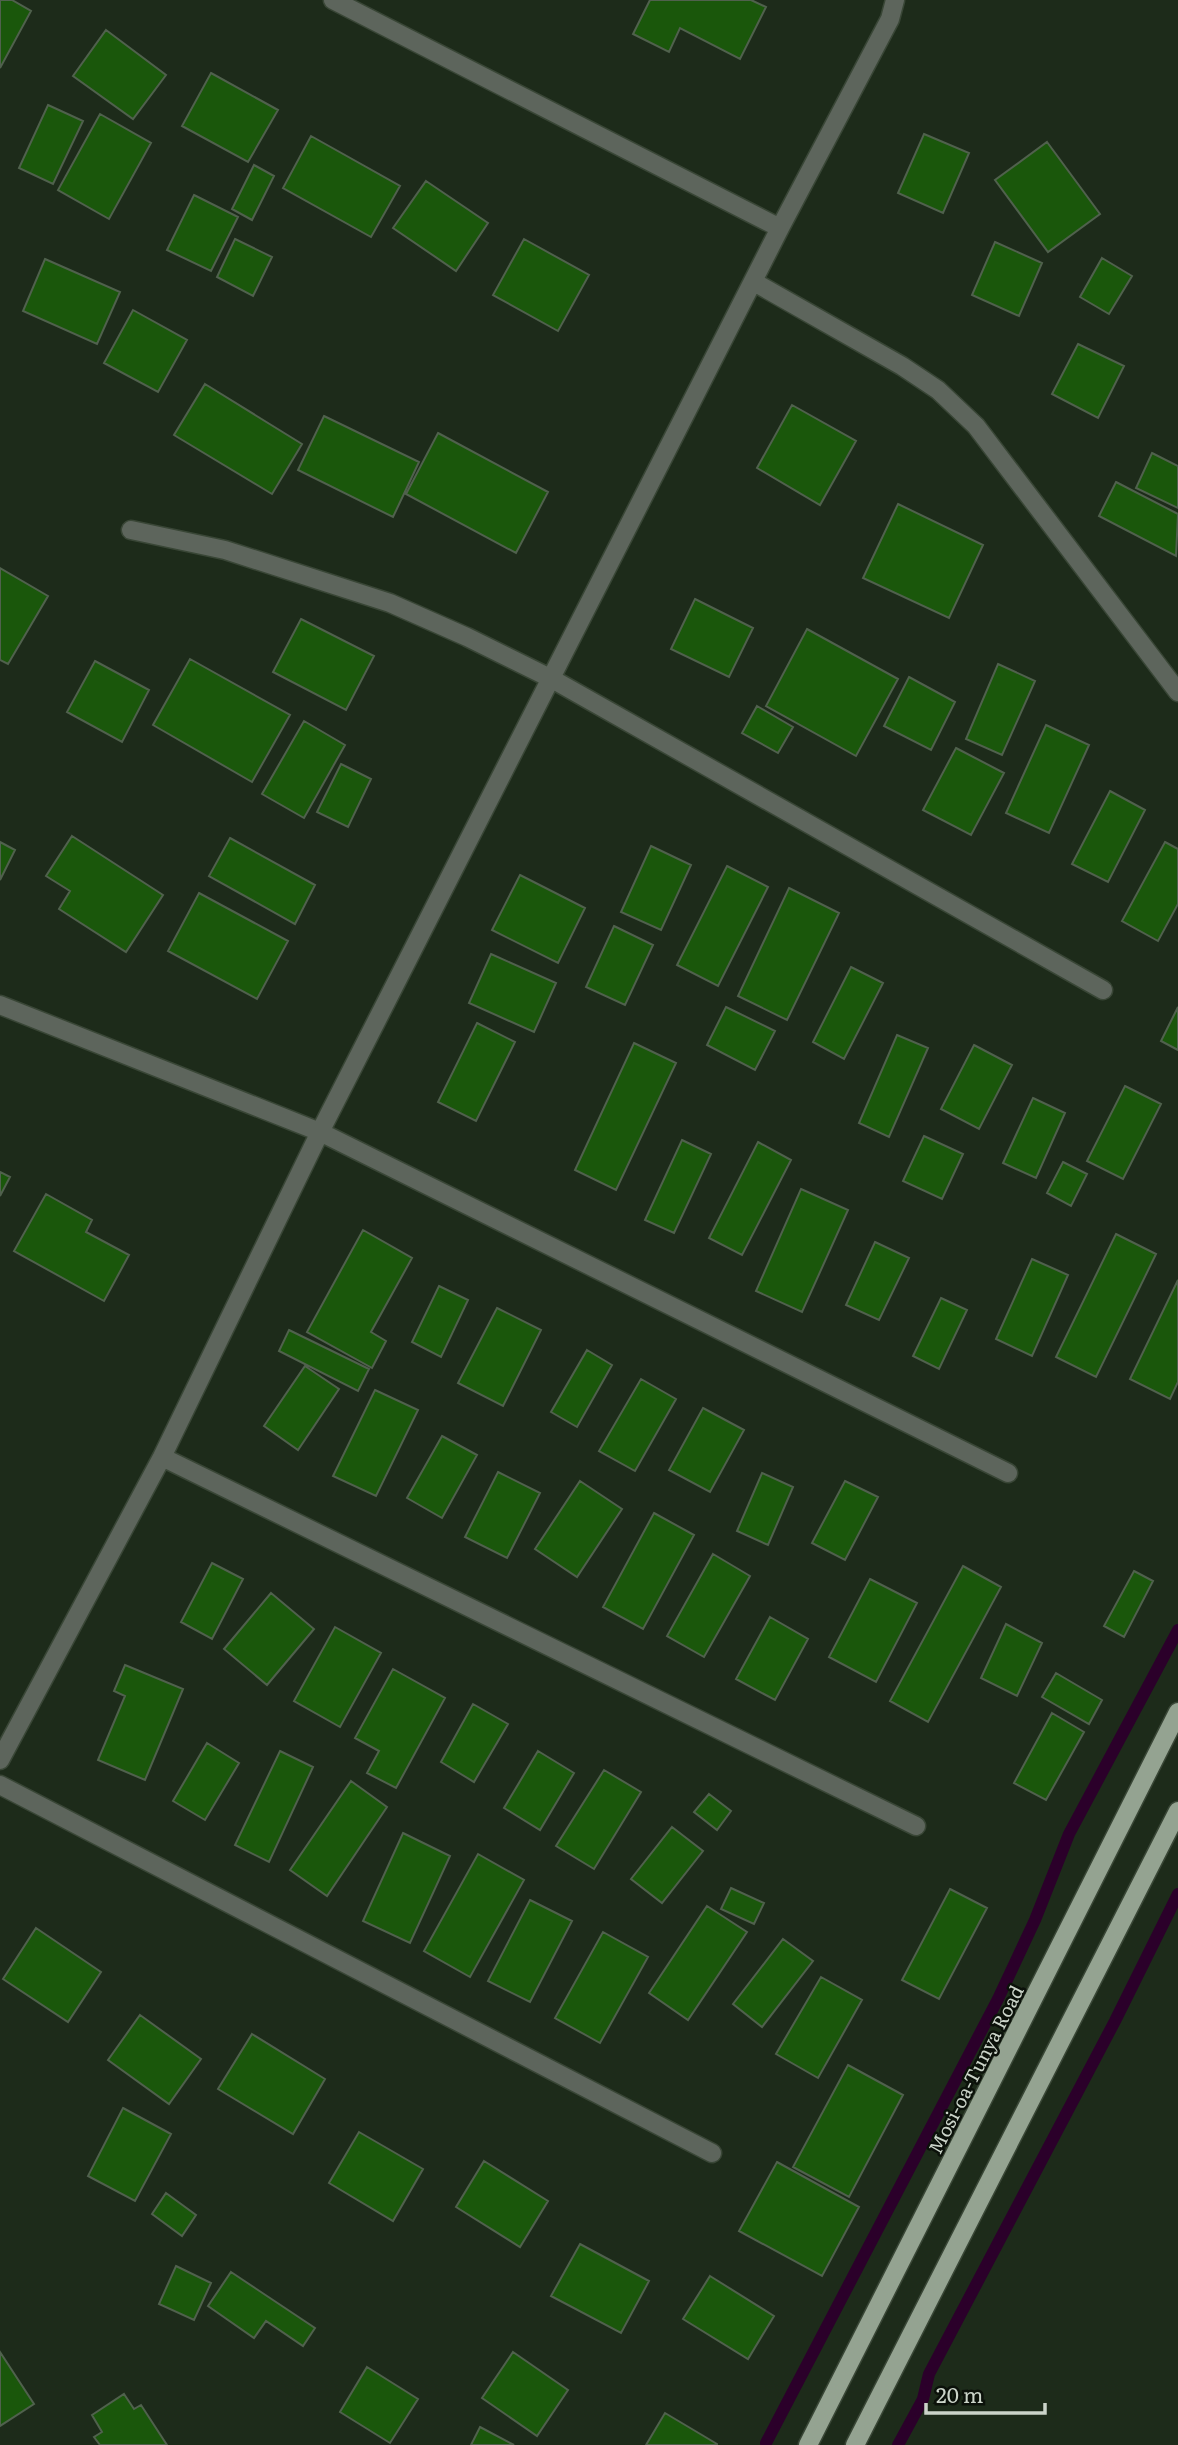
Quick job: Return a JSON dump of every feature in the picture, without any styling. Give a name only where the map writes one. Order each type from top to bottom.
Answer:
[{"type":"main road","name":"Mosi-oa-Tunya Road","points":[[807,2445],[1178,1712]]},
{"type":"main road","points":[[855,2445],[1178,1811]]},
{"type":"street","points":[[333,0],[780,228]]},
{"type":"street","points":[[0,1760],[162,1457],[320,1132],[780,228],[890,19],[895,0]]},
{"type":"street","points":[[754,282],[902,366],[938,390],[976,426],[1178,692]]},
{"type":"street","points":[[131,530],[225,550],[390,603],[467,637],[552,679],[1103,990]]},
{"type":"street","points":[[0,1005],[320,1132],[1008,1473]]},
{"type":"street","points":[[162,1457],[916,1826]]},
{"type":"street","points":[[0,1785],[712,2153]]},
{"type":"building","points":[[0,0],[12,0],[31,11],[0,68]]},
{"type":"building","points":[[650,0],[751,0],[766,7],[740,59],[680,28],[669,52],[633,34]]},
{"type":"building","points":[[106,30],[166,75],[133,119],[73,76]]},
{"type":"building","points":[[211,73],[278,110],[248,162],[182,126]]},
{"type":"building","points":[[48,105],[83,121],[53,184],[19,168]]},
{"type":"building","points":[[100,114],[151,143],[109,219],[58,190]]},
{"type":"building","points":[[924,134],[969,153],[943,213],[898,193]]},
{"type":"building","points":[[311,136],[400,186],[371,237],[283,188]]},
{"type":"building","points":[[1047,142],[1100,214],[1048,252],[995,180]]},
{"type":"building","points":[[254,165],[274,176],[252,220],[232,209]]},
{"type":"building","points":[[426,181],[488,223],[456,271],[393,228]]},
{"type":"building","points":[[194,195],[238,217],[211,271],[167,250]]},
{"type":"building","points":[[235,239],[272,257],[253,296],[217,277]]},
{"type":"building","points":[[524,239],[589,275],[558,331],[493,295]]},
{"type":"building","points":[[995,242],[1042,263],[1019,316],[972,295]]},
{"type":"building","points":[[1102,258],[1132,276],[1109,314],[1080,297]]},
{"type":"building","points":[[45,259],[120,292],[97,344],[23,311]]},
{"type":"building","points":[[133,310],[187,340],[158,392],[104,363]]},
{"type":"building","points":[[1078,344],[1124,366],[1098,418],[1052,394]]},
{"type":"building","points":[[205,384],[302,444],[272,494],[174,435]]},
{"type":"building","points":[[792,405],[856,441],[820,505],[757,468]]},
{"type":"building","points":[[324,416],[419,462],[393,517],[298,470]]},
{"type":"building","points":[[438,433],[548,492],[516,553],[406,494]]},
{"type":"building","points":[[1152,453],[1178,466],[1178,508],[1136,488]]},
{"type":"building","points":[[1116,482],[1178,514],[1176,556],[1099,516]]},
{"type":"building","points":[[898,504],[983,545],[949,618],[863,578]]},
{"type":"building","points":[[0,568],[48,596],[8,664],[0,660]]},
{"type":"building","points":[[695,599],[753,628],[729,677],[671,649]]},
{"type":"building","points":[[301,619],[374,656],[346,710],[273,672]]},
{"type":"building","points":[[807,629],[898,679],[856,756],[766,706]]},
{"type":"building","points":[[190,659],[290,715],[252,782],[153,725]]},
{"type":"building","points":[[95,661],[149,690],[122,742],[67,712]]},
{"type":"building","points":[[998,664],[1035,681],[1002,755],[966,739]]},
{"type":"building","points":[[909,677],[955,702],[931,750],[884,726]]},
{"type":"building","points":[[757,706],[793,727],[778,753],[742,733]]},
{"type":"building","points":[[304,721],[345,745],[304,818],[262,794]]},
{"type":"building","points":[[1046,725],[1089,745],[1049,833],[1006,813]]},
{"type":"building","points":[[956,748],[1004,773],[971,835],[923,810]]},
{"type":"building","points":[[341,764],[371,779],[348,827],[317,812]]},
{"type":"building","points":[[1110,791],[1145,810],[1108,882],[1072,864]]},
{"type":"building","points":[[72,836],[163,895],[126,952],[59,909],[70,891],[46,876]]},
{"type":"building","points":[[230,838],[315,885],[295,924],[209,876]]},
{"type":"building","points":[[0,842],[15,850],[0,880]]},
{"type":"building","points":[[1165,842],[1178,849],[1178,904],[1158,941],[1122,921]]},
{"type":"building","points":[[651,846],[691,865],[661,930],[621,912]]},
{"type":"building","points":[[727,866],[768,887],[718,986],[677,965]]},
{"type":"building","points":[[520,875],[585,908],[558,963],[492,930]]},
{"type":"building","points":[[789,888],[839,913],[787,1020],[738,996]]},
{"type":"building","points":[[199,893],[288,941],[257,999],[168,951]]},
{"type":"building","points":[[614,926],[653,945],[625,1005],[586,987]]},
{"type":"building","points":[[491,954],[556,983],[534,1032],[469,1003]]},
{"type":"building","points":[[851,967],[883,983],[844,1059],[813,1042]]},
{"type":"building","points":[[726,1007],[775,1031],[755,1070],[707,1045]]},
{"type":"building","points":[[1178,1007],[1178,1050],[1161,1041]]},
{"type":"building","points":[[477,1023],[515,1042],[476,1121],[438,1102]]},
{"type":"building","points":[[897,1035],[928,1048],[889,1137],[859,1123]]},
{"type":"building","points":[[634,1043],[676,1063],[616,1190],[575,1170]]},
{"type":"building","points":[[974,1045],[1012,1065],[979,1129],[941,1109]]},
{"type":"building","points":[[1125,1086],[1161,1104],[1123,1179],[1087,1161]]},
{"type":"building","points":[[1033,1098],[1065,1113],[1036,1178],[1003,1163]]},
{"type":"building","points":[[924,1136],[963,1154],[942,1199],[903,1181]]},
{"type":"building","points":[[682,1140],[711,1154],[674,1233],[645,1220]]},
{"type":"building","points":[[758,1142],[791,1160],[742,1255],[709,1238]]},
{"type":"building","points":[[1063,1162],[1087,1174],[1071,1206],[1047,1193]]},
{"type":"building","points":[[0,1172],[10,1177],[0,1196]]},
{"type":"building","points":[[801,1189],[848,1210],[802,1312],[756,1291]]},
{"type":"building","points":[[46,1194],[92,1220],[86,1232],[129,1255],[104,1301],[14,1251]]},
{"type":"building","points":[[363,1230],[412,1258],[371,1332],[386,1341],[372,1368],[307,1332]]},
{"type":"building","points":[[1116,1234],[1156,1254],[1096,1377],[1056,1357]]},
{"type":"building","points":[[875,1242],[909,1258],[879,1320],[846,1305]]},
{"type":"building","points":[[1032,1259],[1068,1275],[1032,1356],[996,1339]]},
{"type":"building","points":[[1178,1280],[1178,1382],[1170,1399],[1130,1379]]},
{"type":"building","points":[[439,1286],[468,1300],[441,1357],[412,1342]]},
{"type":"building","points":[[941,1298],[967,1310],[939,1369],[913,1356]]},
{"type":"building","points":[[497,1308],[541,1330],[503,1406],[458,1383]]},
{"type":"building","points":[[289,1330],[369,1369],[358,1391],[279,1351]]},
{"type":"building","points":[[587,1350],[612,1365],[577,1427],[551,1412]]},
{"type":"building","points":[[305,1366],[339,1389],[298,1450],[264,1426]]},
{"type":"building","points":[[641,1379],[676,1399],[635,1471],[599,1451]]},
{"type":"building","points":[[375,1390],[418,1410],[376,1496],[333,1476]]},
{"type":"building","points":[[703,1408],[744,1430],[710,1492],[669,1470]]},
{"type":"building","points":[[442,1436],[477,1455],[442,1518],[407,1498]]},
{"type":"building","points":[[498,1472],[540,1493],[507,1558],[465,1537]]},
{"type":"building","points":[[762,1473],[793,1487],[768,1545],[737,1531]]},
{"type":"building","points":[[580,1481],[622,1509],[577,1577],[535,1549]]},
{"type":"building","points":[[845,1481],[878,1497],[845,1560],[812,1543]]},
{"type":"building","points":[[654,1513],[694,1535],[643,1629],[603,1607]]},
{"type":"building","points":[[713,1554],[750,1576],[704,1657],[667,1636]]},
{"type":"building","points":[[212,1563],[243,1579],[212,1639],[181,1622]]},
{"type":"building","points":[[963,1566],[1001,1587],[928,1722],[890,1701]]},
{"type":"building","points":[[1134,1571],[1153,1581],[1124,1637],[1104,1626]]},
{"type":"building","points":[[870,1579],[917,1603],[876,1682],[829,1657]]},
{"type":"building","points":[[271,1593],[314,1629],[267,1685],[224,1649]]},
{"type":"building","points":[[770,1617],[808,1639],[775,1700],[736,1679]]},
{"type":"building","points":[[1006,1624],[1042,1643],[1017,1696],[981,1678]]},
{"type":"building","points":[[335,1627],[381,1653],[340,1727],[294,1701]]},
{"type":"building","points":[[125,1665],[183,1689],[145,1780],[98,1760],[125,1696],[114,1691]]},
{"type":"building","points":[[393,1669],[445,1698],[396,1788],[367,1773],[379,1751],[355,1738]]},
{"type":"building","points":[[1056,1673],[1102,1700],[1089,1724],[1042,1697]]},
{"type":"building","points":[[473,1704],[508,1724],[474,1782],[441,1762]]},
{"type":"building","points":[[1052,1713],[1084,1732],[1046,1800],[1014,1783]]},
{"type":"building","points":[[207,1743],[239,1763],[205,1820],[173,1801]]},
{"type":"building","points":[[280,1751],[313,1767],[269,1862],[235,1845]]},
{"type":"building","points":[[538,1751],[574,1773],[540,1830],[504,1808]]},
{"type":"building","points":[[604,1770],[641,1792],[594,1869],[556,1846]]},
{"type":"building","points":[[351,1781],[387,1807],[327,1896],[290,1870]]},
{"type":"building","points":[[709,1794],[731,1811],[717,1830],[694,1812]]},
{"type":"building","points":[[672,1827],[703,1851],[662,1903],[631,1879]]},
{"type":"building","points":[[403,1833],[450,1856],[410,1943],[363,1921]]},
{"type":"building","points":[[478,1854],[524,1880],[470,1977],[424,1951]]},
{"type":"building","points":[[731,1888],[764,1903],[754,1924],[721,1909]]},
{"type":"building","points":[[950,1889],[987,1908],[939,1999],[902,1980]]},
{"type":"building","points":[[530,1900],[572,1921],[530,2002],[488,1981]]},
{"type":"building","points":[[707,1906],[747,1932],[688,2020],[649,1993]]},
{"type":"building","points":[[36,1928],[101,1972],[68,2022],[3,1979]]},
{"type":"building","points":[[603,1932],[648,1957],[600,2043],[555,2018]]},
{"type":"building","points":[[783,1939],[813,1961],[762,2027],[733,2004]]},
{"type":"building","points":[[821,1977],[862,2000],[818,2078],[776,2054]]},
{"type":"building","points":[[140,2015],[201,2059],[169,2104],[108,2060]]},
{"type":"building","points":[[252,2034],[325,2079],[293,2134],[218,2089]]},
{"type":"building","points":[[848,2065],[903,2095],[849,2197],[793,2167]]},
{"type":"building","points":[[123,2108],[171,2134],[135,2201],[88,2176]]},
{"type":"building","points":[[359,2132],[423,2169],[393,2221],[329,2183]]},
{"type":"building","points":[[484,2161],[548,2201],[520,2247],[456,2207]]},
{"type":"building","points":[[777,2162],[859,2207],[822,2276],[739,2231]]},
{"type":"building","points":[[166,2193],[196,2215],[182,2236],[152,2214]]},
{"type":"building","points":[[580,2244],[649,2281],[621,2333],[551,2296]]},
{"type":"building","points":[[176,2266],[211,2283],[194,2320],[159,2304]]},
{"type":"building","points":[[231,2272],[315,2328],[303,2346],[266,2321],[254,2338],[208,2306]]},
{"type":"building","points":[[710,2276],[774,2316],[748,2359],[683,2319]]},
{"type":"building","points":[[0,2352],[34,2404],[0,2426]]},
{"type":"building","points":[[513,2352],[568,2390],[537,2436],[482,2398]]},
{"type":"building","points":[[367,2367],[418,2399],[390,2443],[340,2412]]},
{"type":"building","points":[[124,2394],[134,2409],[141,2405],[167,2445],[100,2445],[94,2437],[102,2432],[92,2415]]},
{"type":"building","points":[[665,2413],[717,2444],[717,2445],[646,2445]]},
{"type":"building","points":[[480,2427],[514,2445],[471,2445]]},
{"type":"waterway","points":[[766,2443],[998,1999],[1035,1920],[1069,1834],[1178,1630]]},
{"type":"waterway","points":[[898,2445],[923,2399],[929,2374],[1115,2021],[1178,1894]]}]
